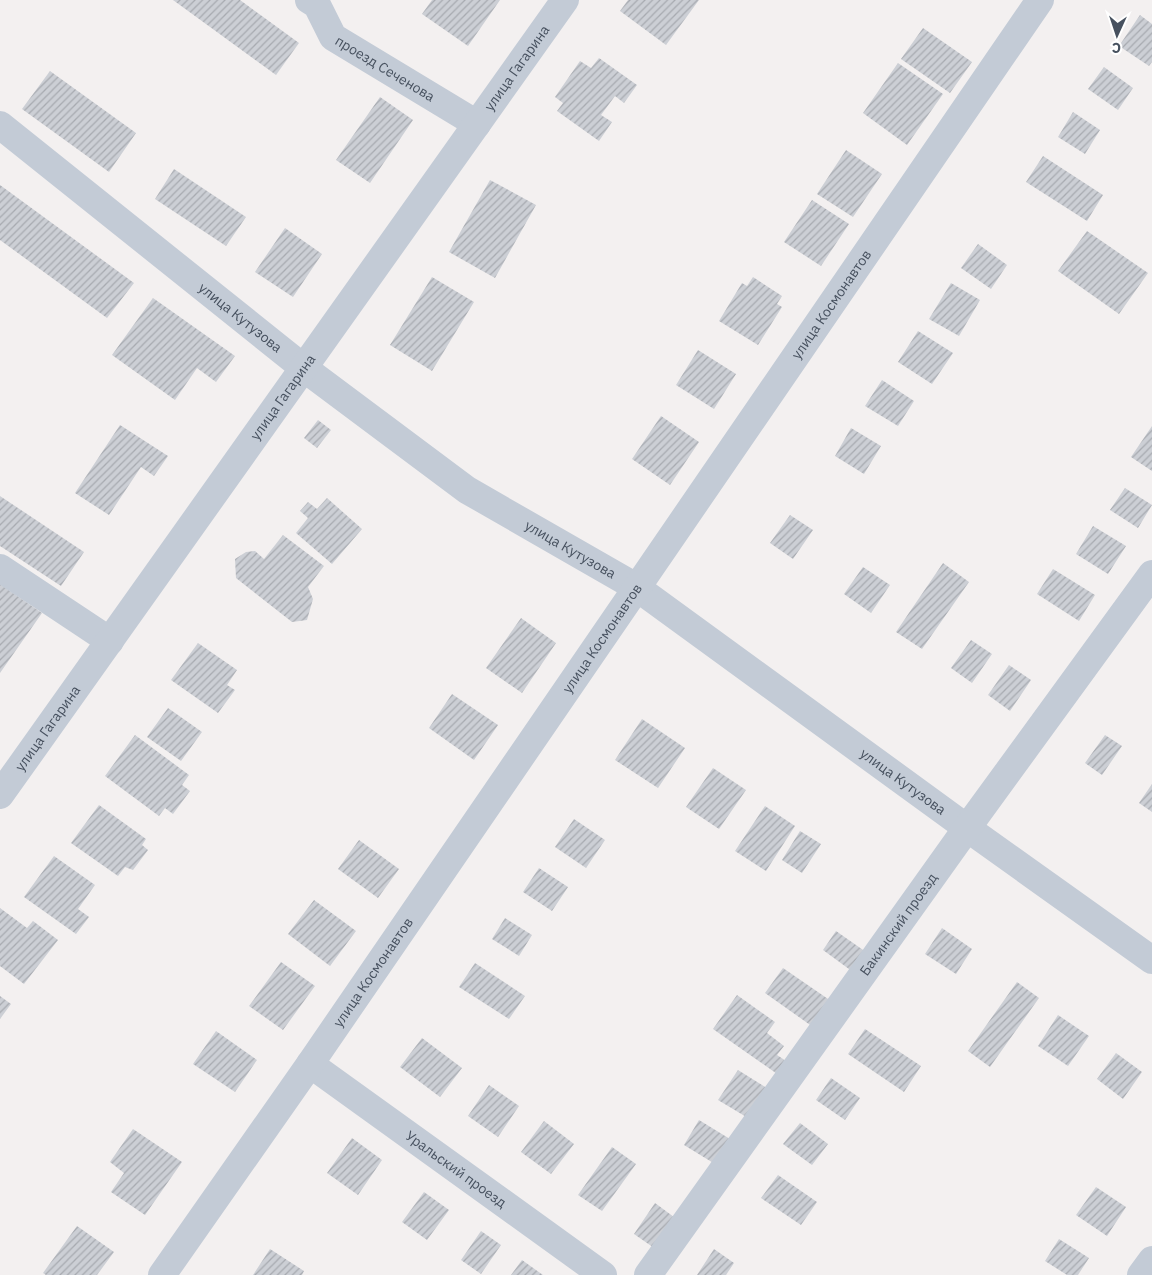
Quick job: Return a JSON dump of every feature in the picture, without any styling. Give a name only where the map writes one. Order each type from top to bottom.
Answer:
[{"type":"street","name":"проезд Сеченова","points":[[310,0],[318,5],[333,37],[477,124]]},
{"type":"street","name":"улица Гагарина","points":[[0,795],[305,369],[565,0]]},
{"type":"street","name":"улица Космонавтов","points":[[162,1275],[310,1064],[1040,0]]},
{"type":"street","name":"улица Кутузова","points":[[0,125],[305,369],[468,490],[636,587],[1152,960]]},
{"type":"street","points":[[0,568],[110,641]]},
{"type":"street","name":"Бакинский проезд","points":[[648,1275],[967,828],[1152,574]]},
{"type":"street","name":"Уральский проезд","points":[[310,1064],[603,1275]]},
{"type":"street","points":[[1141,1275],[1152,1260]]},
{"type":"building","points":[[173,0],[240,0],[299,43],[276,75]]},
{"type":"building","points":[[432,0],[500,0],[468,46],[422,14]]},
{"type":"building","points":[[628,0],[699,0],[666,45],[620,11]]},
{"type":"building","points":[[1140,15],[1152,24],[1152,62],[1149,66],[1119,46]]},
{"type":"building","points":[[923,28],[972,62],[950,93],[901,59]]},
{"type":"building","points":[[599,58],[637,85],[624,103],[615,96],[601,115],[612,122],[599,141],[557,111],[563,103],[555,97],[580,61],[591,68]]},
{"type":"building","points":[[898,63],[943,94],[907,145],[863,113]]},
{"type":"building","points":[[1104,67],[1133,88],[1118,110],[1088,89]]},
{"type":"building","points":[[50,71],[136,133],[109,172],[22,109]]},
{"type":"building","points":[[380,97],[413,120],[370,183],[336,160]]},
{"type":"building","points":[[1073,112],[1100,130],[1085,154],[1058,137]]},
{"type":"building","points":[[846,150],[882,174],[853,217],[817,194]]},
{"type":"building","points":[[1043,156],[1103,195],[1087,221],[1026,182]]},
{"type":"building","points":[[174,169],[246,217],[226,246],[155,199]]},
{"type":"building","points":[[490,180],[536,205],[495,278],[449,252]]},
{"type":"building","points":[[0,185],[134,283],[107,318],[0,240]]},
{"type":"building","points":[[812,200],[849,224],[821,266],[784,242]]},
{"type":"building","points":[[285,228],[322,254],[293,297],[255,272]]},
{"type":"building","points":[[1087,231],[1148,273],[1119,314],[1058,271]]},
{"type":"building","points":[[978,244],[1007,265],[991,289],[961,268]]},
{"type":"building","points":[[432,277],[474,302],[432,371],[390,345]]},
{"type":"building","points":[[753,277],[782,296],[777,304],[782,307],[758,345],[719,321],[742,283],[747,286]]},
{"type":"building","points":[[951,283],[980,300],[959,336],[929,319]]},
{"type":"building","points":[[153,298],[235,356],[216,382],[197,368],[175,400],[112,355]]},
{"type":"building","points":[[918,331],[953,353],[932,384],[898,362]]},
{"type":"building","points":[[698,350],[736,374],[714,409],[676,385]]},
{"type":"building","points":[[882,380],[914,401],[898,426],[865,406]]},
{"type":"building","points":[[661,416],[699,442],[670,485],[632,459]]},
{"type":"building","points":[[318,420],[331,430],[317,448],[304,438]]},
{"type":"building","points":[[120,425],[168,456],[154,476],[141,467],[109,515],[75,493]]},
{"type":"building","points":[[1152,426],[1152,471],[1131,457]]},
{"type":"building","points":[[851,428],[881,446],[864,474],[835,456]]},
{"type":"building","points":[[1125,488],[1152,505],[1138,528],[1110,510]]},
{"type":"building","points":[[0,496],[84,552],[61,586],[0,546]]},
{"type":"building","points":[[327,498],[362,529],[332,564],[296,533],[308,518],[300,511],[308,502],[317,509]]},
{"type":"building","points":[[790,515],[813,530],[793,559],[770,543]]},
{"type":"building","points":[[1093,526],[1126,546],[1108,574],[1076,554]]},
{"type":"building","points":[[283,535],[324,566],[308,587],[313,599],[307,620],[292,622],[236,578],[235,559],[246,552],[255,551],[264,559]]},
{"type":"building","points":[[943,563],[969,582],[922,649],[896,632]]},
{"type":"building","points":[[863,567],[890,585],[871,613],[844,594]]},
{"type":"building","points":[[1053,569],[1095,595],[1079,621],[1037,594]]},
{"type":"building","points":[[0,584],[42,613],[0,673]]},
{"type":"building","points":[[521,618],[556,643],[522,693],[486,668]]},
{"type":"building","points":[[971,640],[992,654],[972,683],[951,668]]},
{"type":"building","points":[[198,643],[237,670],[227,685],[235,690],[218,713],[171,680]]},
{"type":"building","points":[[1009,665],[1031,680],[1010,711],[988,695]]},
{"type":"building","points":[[452,694],[498,725],[474,760],[429,728]]},
{"type":"building","points":[[168,708],[202,732],[181,761],[147,737]]},
{"type":"building","points":[[642,719],[685,748],[658,788],[615,760]]},
{"type":"building","points":[[135,735],[189,775],[182,785],[190,791],[173,814],[165,808],[159,816],[105,776]]},
{"type":"building","points":[[1105,735],[1122,746],[1102,775],[1085,763]]},
{"type":"building","points":[[713,768],[746,790],[719,829],[686,807]]},
{"type":"building","points":[[1152,784],[1152,812],[1139,803]]},
{"type":"building","points":[[99,805],[146,839],[142,845],[148,850],[133,870],[125,867],[118,876],[71,843]]},
{"type":"building","points":[[765,806],[795,826],[766,871],[735,851]]},
{"type":"building","points":[[574,819],[605,840],[586,868],[555,847]]},
{"type":"building","points":[[800,831],[821,844],[802,873],[782,860]]},
{"type":"building","points":[[359,840],[399,869],[378,898],[338,869]]},
{"type":"building","points":[[54,856],[95,885],[78,909],[89,917],[76,934],[24,897]]},
{"type":"building","points":[[539,868],[568,887],[552,911],[523,892]]},
{"type":"building","points":[[314,900],[356,931],[330,966],[288,934]]},
{"type":"building","points":[[0,908],[27,928],[33,921],[58,940],[24,984],[0,966]]},
{"type":"building","points":[[505,918],[532,935],[519,956],[492,939]]},
{"type":"building","points":[[942,928],[972,949],[956,974],[925,954]]},
{"type":"building","points":[[836,931],[866,952],[853,972],[823,950]]},
{"type":"building","points":[[281,962],[315,986],[283,1030],[249,1006]]},
{"type":"building","points":[[475,963],[525,996],[509,1019],[459,987]]},
{"type":"building","points":[[783,968],[831,1001],[813,1027],[765,993]]},
{"type":"building","points":[[1017,982],[1039,998],[990,1067],[968,1051]]},
{"type":"building","points":[[737,995],[775,1022],[767,1033],[784,1046],[777,1055],[789,1063],[780,1076],[713,1029]]},
{"type":"building","points":[[0,996],[11,1004],[0,1019]]},
{"type":"building","points":[[1058,1015],[1089,1036],[1068,1066],[1038,1046]]},
{"type":"building","points":[[865,1029],[921,1066],[904,1092],[848,1054]]},
{"type":"building","points":[[216,1031],[257,1060],[235,1092],[193,1064]]},
{"type":"building","points":[[422,1038],[462,1068],[440,1097],[400,1067]]},
{"type":"building","points":[[1116,1053],[1142,1072],[1123,1099],[1097,1079]]},
{"type":"building","points":[[738,1070],[767,1088],[748,1118],[718,1100]]},
{"type":"building","points":[[831,1078],[860,1098],[845,1120],[816,1100]]},
{"type":"building","points":[[489,1085],[519,1106],[498,1137],[468,1116]]},
{"type":"building","points":[[699,1120],[730,1139],[715,1164],[684,1145]]},
{"type":"building","points":[[544,1121],[574,1144],[551,1174],[521,1152]]},
{"type":"building","points":[[800,1123],[828,1144],[812,1165],[783,1144]]},
{"type":"building","points":[[133,1129],[182,1162],[145,1215],[111,1192],[124,1173],[110,1162]]},
{"type":"building","points":[[352,1138],[382,1160],[358,1195],[327,1173]]},
{"type":"building","points":[[612,1147],[636,1164],[602,1211],[578,1195]]},
{"type":"building","points":[[778,1175],[817,1202],[801,1225],[761,1198]]},
{"type":"building","points":[[1096,1187],[1126,1207],[1107,1236],[1076,1215]]},
{"type":"building","points":[[424,1192],[449,1210],[427,1240],[402,1222]]},
{"type":"building","points":[[655,1203],[678,1220],[657,1250],[634,1234]]},
{"type":"building","points":[[77,1226],[114,1252],[97,1275],[46,1275],[43,1273]]},
{"type":"building","points":[[481,1231],[501,1245],[481,1274],[461,1260]]},
{"type":"building","points":[[1059,1239],[1089,1258],[1078,1275],[1067,1275],[1045,1261]]},
{"type":"building","points":[[270,1249],[304,1271],[302,1275],[253,1275]]},
{"type":"building","points":[[714,1249],[734,1263],[726,1275],[697,1275]]},
{"type":"building","points":[[522,1260],[543,1275],[511,1275]]}]
